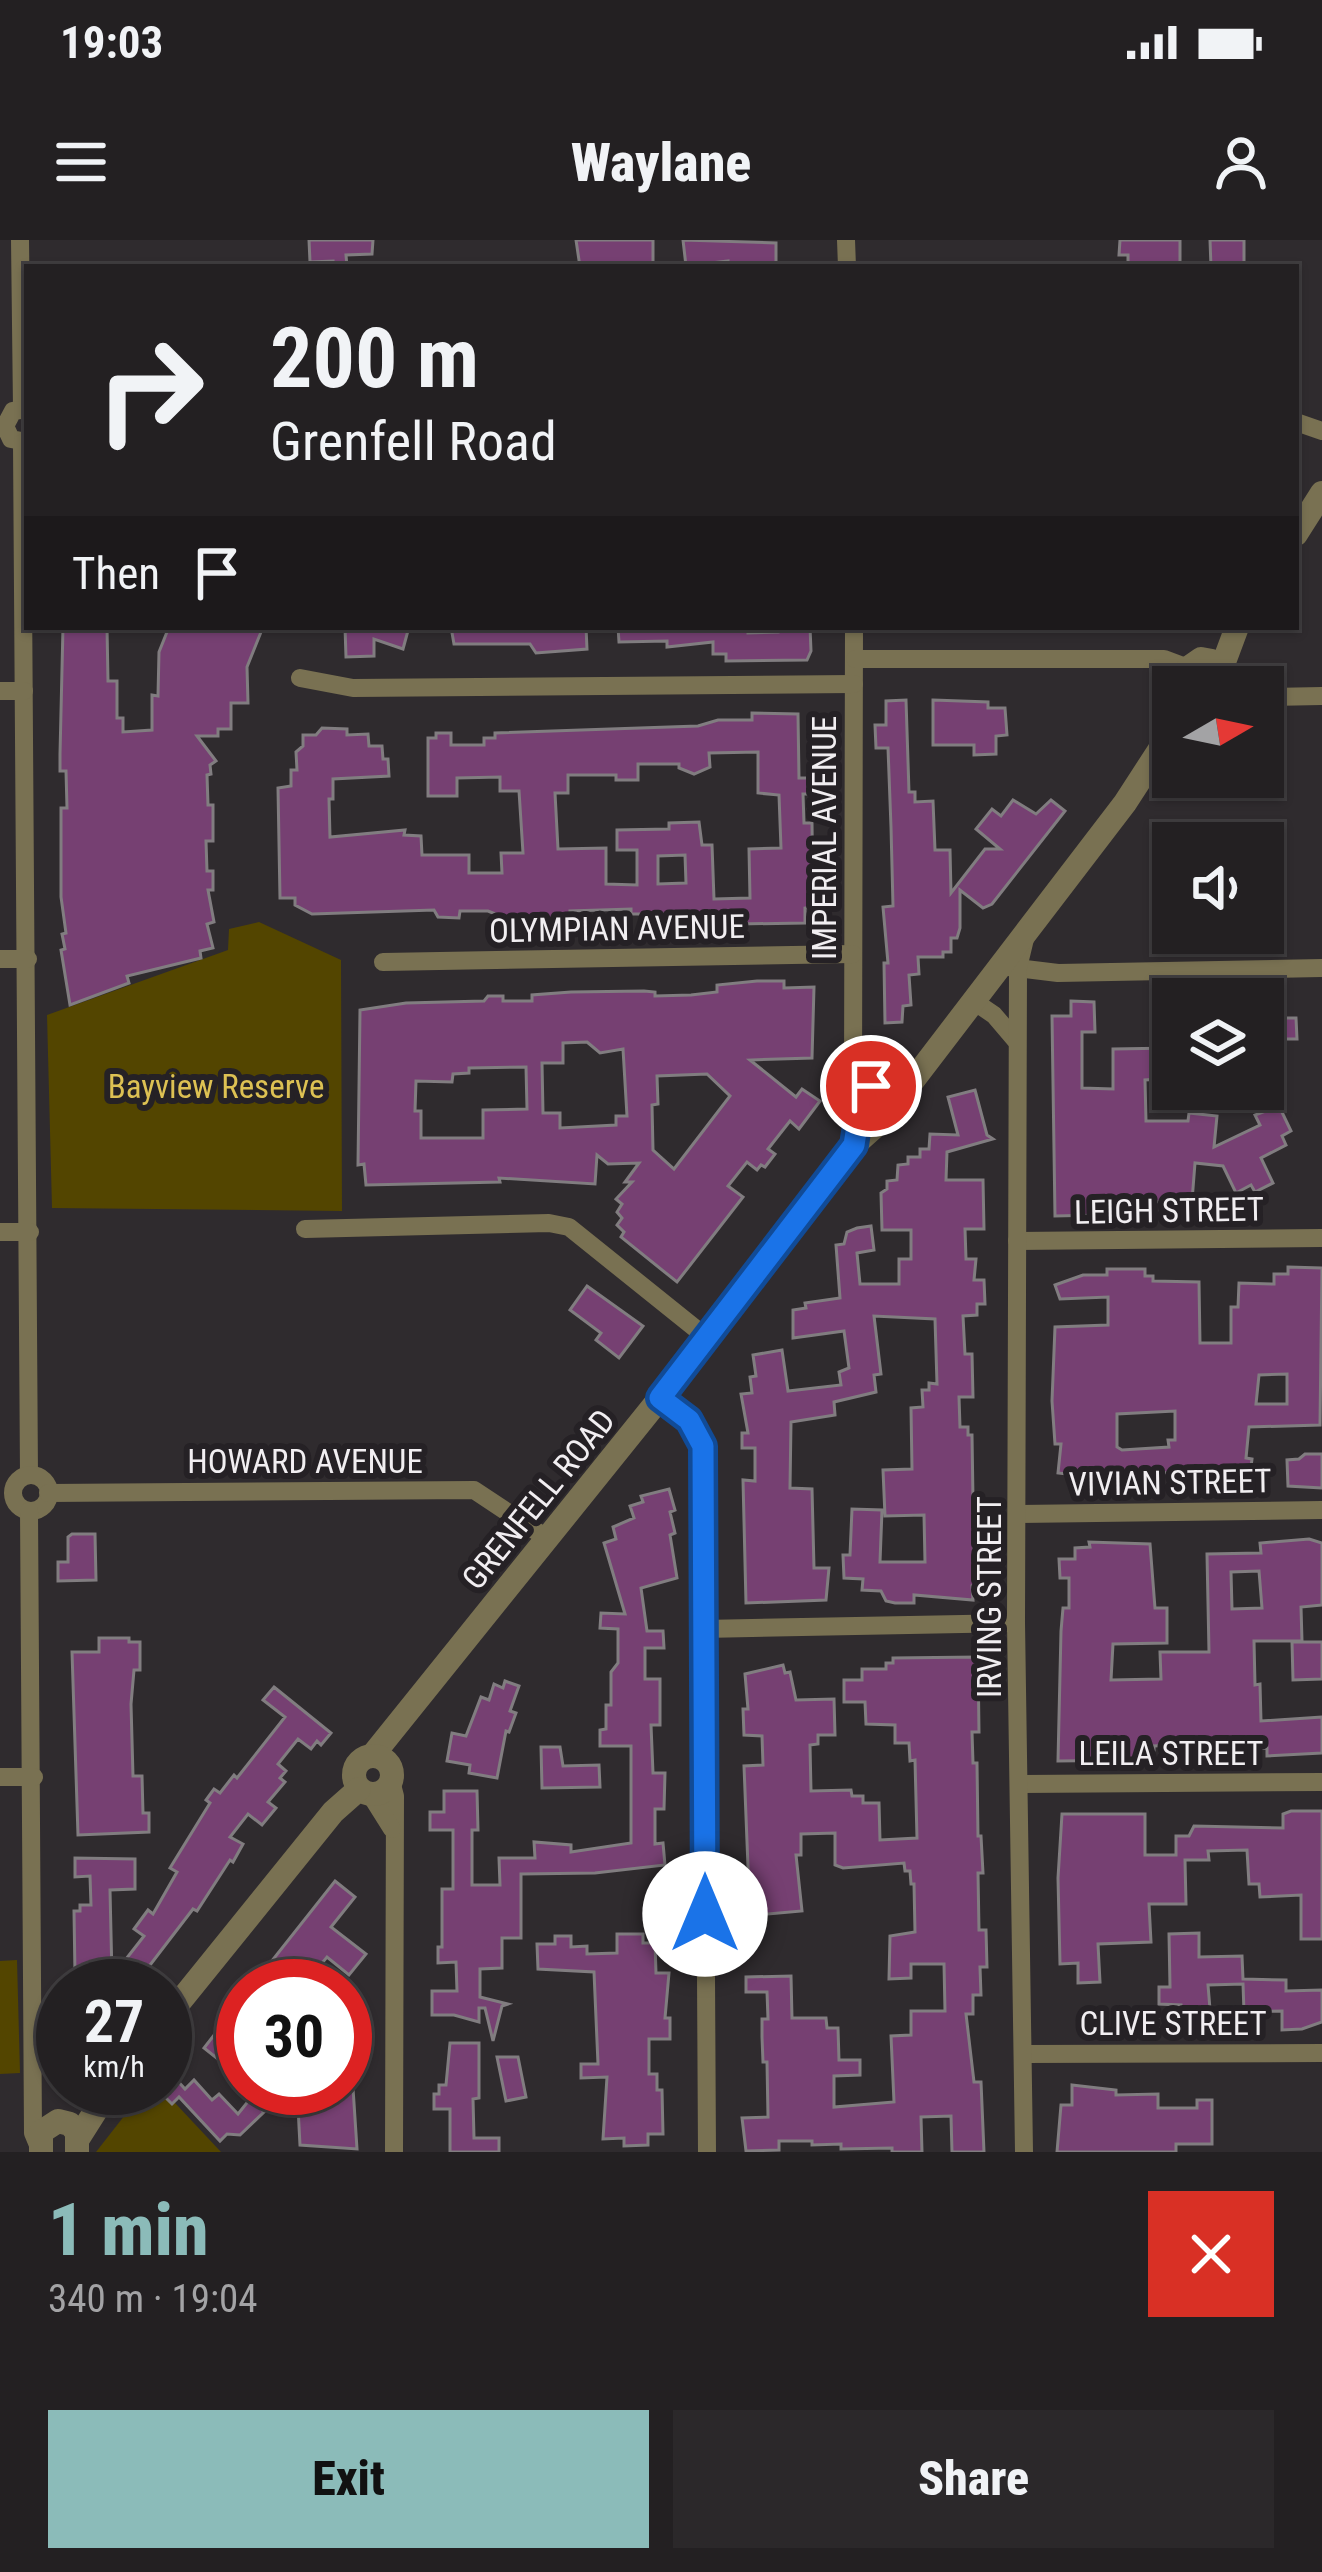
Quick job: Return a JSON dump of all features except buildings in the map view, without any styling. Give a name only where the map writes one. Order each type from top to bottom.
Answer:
[{"type":"street","points":[[20,240],[24,375]]},
{"type":"street","points":[[2,426],[10,439],[24,443],[29,1475]]},
{"type":"street","points":[[1299,529],[1322,493]]},
{"type":"street","name":"IMPERIAL AVENUE","points":[[854,630],[854,1088],[877,1100]]},
{"type":"street","points":[[1211,666],[1236,630]]},
{"type":"street","points":[[855,659],[1164,659],[1183,666]]},
{"type":"street","points":[[300,678],[352,688],[854,684]]},
{"type":"street","points":[[0,691],[24,691]]},
{"type":"street","points":[[1284,697],[1322,696]]},
{"type":"street","name":"GRENFELL ROAD","points":[[192,1987],[333,1812],[376,1777],[403,1721],[854,1145],[877,1100],[921,1067],[972,1000],[1008,967],[1027,928],[1152,761]]},
{"type":"street","name":"OLYMPIAN AVENUE","points":[[383,962],[853,954]]},
{"type":"street","points":[[0,959],[28,959]]},
{"type":"street","points":[[1008,967],[1058,973],[1322,968]]},
{"type":"street","name":"IRVING STREET","points":[[1008,967],[1017,1042],[1016,1623],[1024,2152]]},
{"type":"street","points":[[972,1000],[994,1015],[1017,1042]]},
{"type":"street","points":[[305,1228],[549,1223],[569,1227],[706,1337]]},
{"type":"street","points":[[0,1232],[30,1232]]},
{"type":"street","name":"LEIGH STREET","points":[[1017,1241],[1322,1238]]},
{"type":"street","points":[[660,1398],[689,1420],[703,1446],[707,2152]]},
{"type":"street","points":[[29,1475],[41,1479],[48,1493],[44,1504],[29,1510],[6,1493],[29,1475]]},
{"type":"street","name":"HOWARD AVENUE","points":[[48,1493],[475,1490],[548,1539]]},
{"type":"street","points":[[29,1510],[33,2133],[40,2148]]},
{"type":"street","name":"VIVIAN STREET","points":[[1019,1514],[1322,1510]]},
{"type":"street","points":[[703,1629],[1016,1623]]},
{"type":"street","points":[[0,1777],[34,1777]]},
{"type":"street","points":[[376,1777],[394,1796],[394,2152]]},
{"type":"street","name":"LEILA STREET","points":[[1021,1784],[1322,1782]]},
{"type":"street","name":"CLIVE STREET","points":[[1024,2054],[1322,2053]]},
{"type":"street","points":[[34,2082],[46,2108],[71,2134]]},
{"type":"street","points":[[40,2148],[41,2132],[71,2134]]},
{"type":"green space","name":"Bayview Reserve","points":[[259,922],[341,960],[342,1211],[52,1208],[47,1015],[228,950],[229,929]]},
{"type":"green space","points":[[17,1960],[20,2073],[0,2074],[0,1961]]},
{"type":"green space","points":[[125,2115],[186,2115],[221,2152],[96,2152]]},
{"type":"route","points":[[705,1914],[703,1446],[689,1420],[660,1398],[854,1145],[862,1094],[871,1086]]}]
